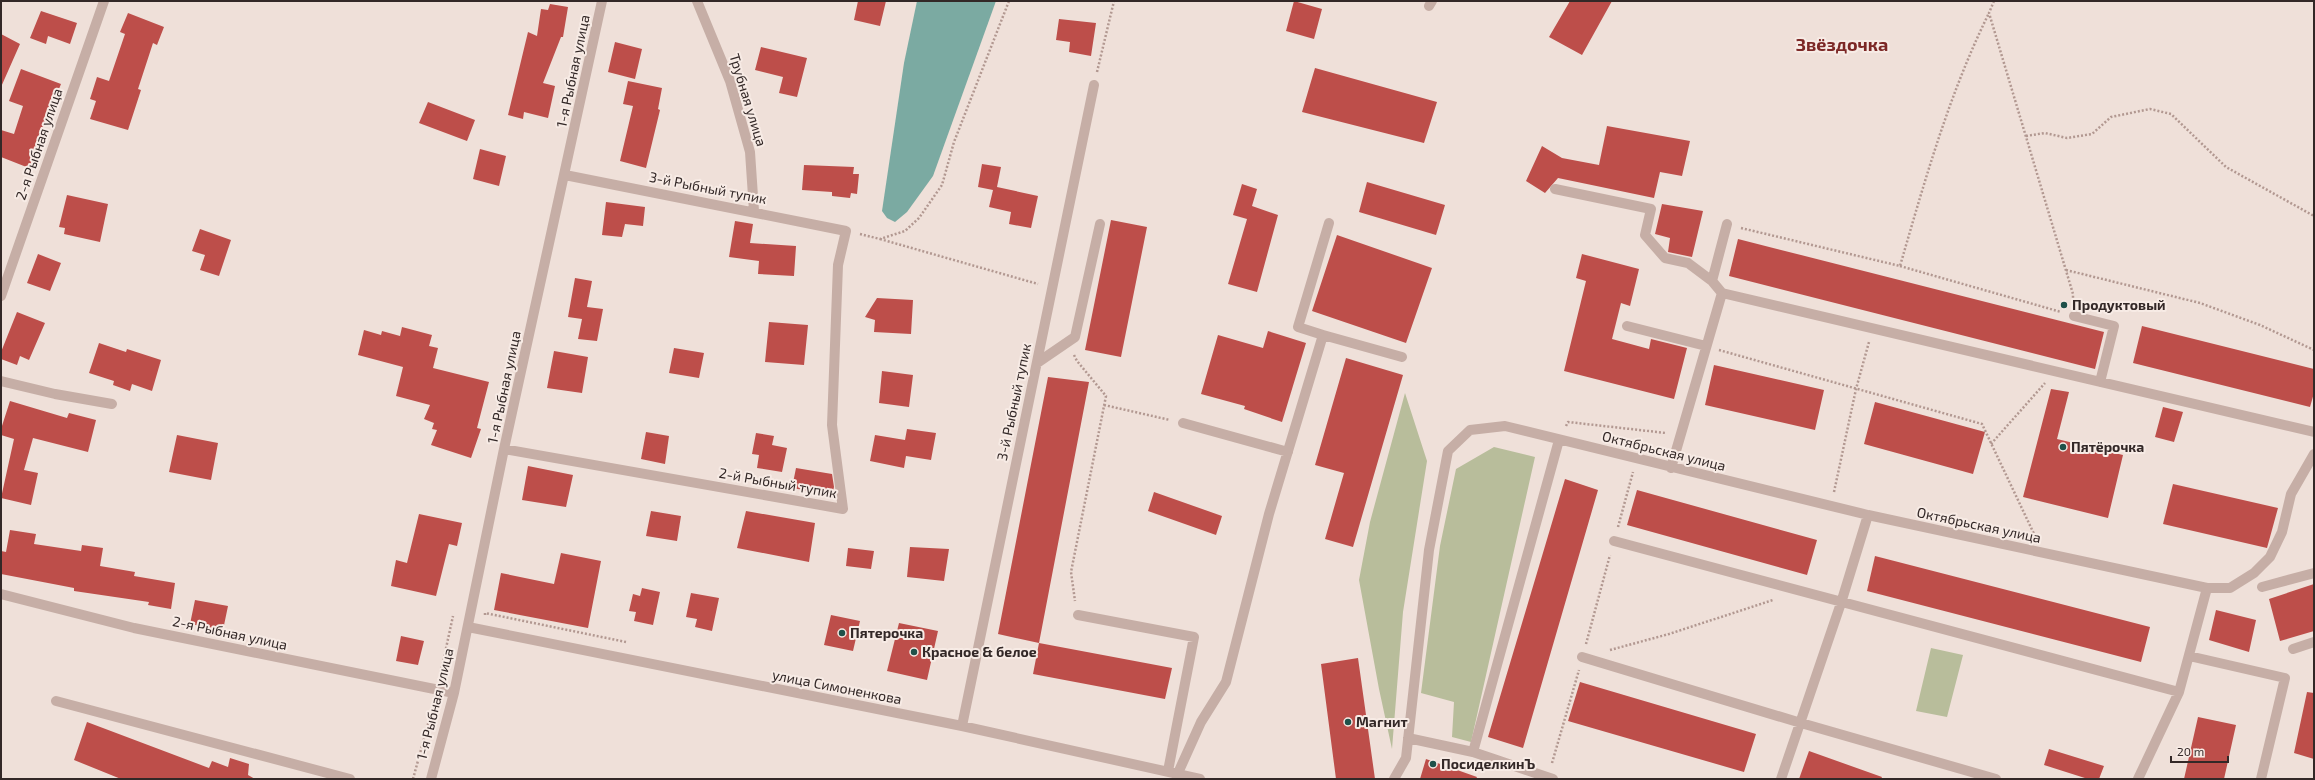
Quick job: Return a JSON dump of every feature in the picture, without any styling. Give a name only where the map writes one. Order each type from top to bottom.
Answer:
[{"type":"street","name":"2-я Рыбная улица","points":[[1,296],[104,1]]},
{"type":"street","name":"1-я Рыбная улица","points":[[431,779],[454,693],[504,449],[602,1]]},
{"type":"street","name":"Трубная улица","points":[[697,1],[730,81],[750,152],[754,211]]},
{"type":"street","name":"3-й Рыбный тупик","points":[[962,726],[1094,84]]},
{"type":"street","name":"3-й Рыбный тупик","points":[[565,175],[754,211],[846,231]]},
{"type":"street","points":[[1555,189],[1651,209],[1645,235],[1665,258],[1688,263],[1712,281],[1722,293],[2314,432]]},
{"type":"street","points":[[1329,223],[1298,327],[1402,357]]},
{"type":"street","points":[[1036,363],[1075,337],[1100,224]]},
{"type":"street","points":[[1712,281],[1727,224]]},
{"type":"street","name":"2-й Рыбный тупик","points":[[504,449],[843,509],[832,425],[838,265],[846,231]]},
{"type":"street","points":[[1671,468],[1722,293]]},
{"type":"street","points":[[2074,316],[2114,326],[2100,382]]},
{"type":"street","points":[[1627,326],[1706,346]]},
{"type":"street","points":[[1173,772],[1201,722],[1226,682],[1269,514],[1322,335]]},
{"type":"street","points":[[1,381],[54,394],[112,404]]},
{"type":"street","points":[[1183,423],[1288,452]]},
{"type":"street","name":"Октябрьская улица","points":[[1394,779],[1406,758],[1430,550],[1448,450],[1470,430],[1505,426],[1671,468],[1868,515],[2207,588],[2230,588],[2254,573],[2270,557],[2282,532],[2291,494],[2314,454]]},
{"type":"street","points":[[1473,752],[1559,440]]},
{"type":"street","points":[[1782,779],[1841,603],[1868,515]]},
{"type":"street","points":[[1614,541],[1841,603],[2179,692]]},
{"type":"street","points":[[2262,587],[2314,573]]},
{"type":"street","points":[[2138,779],[2179,692],[2207,588]]},
{"type":"street","name":"2-я Рыбная улица","points":[[1,594],[134,628],[454,693]]},
{"type":"street","points":[[1078,615],[1194,637],[1173,772]]},
{"type":"street","name":"улица Симоненкова","points":[[468,627],[962,726],[1200,779]]},
{"type":"street","points":[[2293,649],[2314,642]]},
{"type":"street","points":[[2189,656],[2285,678],[2261,779]]},
{"type":"street","points":[[1582,657],[1800,723],[1996,779]]},
{"type":"street","points":[[56,701],[350,779]]},
{"type":"street","points":[[1408,738],[1473,752],[1550,778]]},
{"type":"path","points":[[880,239],[905,231],[919,218],[942,185],[954,142],[1009,1]]},
{"type":"path","points":[[1094,84],[1114,1]]},
{"type":"path","points":[[1900,266],[1948,108],[1968,56],[1994,1]]},
{"type":"path","points":[[1727,224],[1900,266],[2074,316],[2073,294],[1989,13]]},
{"type":"path","points":[[2026,136],[2045,133],[2067,138],[2092,134],[2111,117],[2150,109],[2171,114],[2226,167],[2314,216]]},
{"type":"path","points":[[846,231],[880,239],[1052,288]]},
{"type":"path","points":[[2066,270],[2200,303],[2260,325],[2314,350]]},
{"type":"path","points":[[1831,506],[1856,389],[1872,328]]},
{"type":"path","points":[[1070,341],[1077,361],[1106,396],[1071,572],[1078,615]]},
{"type":"path","points":[[1706,346],[1982,424],[2042,552]]},
{"type":"path","points":[[1991,444],[2055,371]]},
{"type":"path","points":[[1104,405],[1183,423]]},
{"type":"path","points":[[1559,440],[1568,422],[1680,435]]},
{"type":"path","points":[[1550,778],[1637,459]]},
{"type":"path","points":[[1582,657],[1669,634],[1765,602],[1804,592]]},
{"type":"green space","points":[[1405,393],[1427,461],[1403,612],[1392,749],[1379,689],[1359,580],[1370,522]]},
{"type":"green space","points":[[1494,447],[1535,457],[1471,742],[1452,737],[1454,702],[1421,693],[1440,546],[1456,469]]},
{"type":"green space","points":[[1931,648],[1963,655],[1947,717],[1916,711]]},
{"type":"water","points":[[917,1],[996,1],[933,176],[907,212],[895,222],[887,218],[882,211],[904,63]]},
{"type":"building","points":[[858,1],[886,1],[880,26],[854,20]]},
{"type":"building","points":[[1294,1],[1322,9],[1314,39],[1286,31]]},
{"type":"building","points":[[1570,1],[1612,1],[1582,55],[1549,37]]},
{"type":"building","points":[[550,4],[568,7],[563,37],[561,37],[543,83],[555,86],[548,118],[524,112],[523,119],[508,115],[528,32],[537,36],[541,9],[548,10]]},
{"type":"building","points":[[41,11],[77,23],[70,44],[48,36],[46,44],[30,38]]},
{"type":"building","points":[[128,13],[164,27],[157,45],[153,43],[138,89],[141,90],[128,130],[90,119],[96,101],[90,99],[97,77],[109,81],[125,34],[120,32]]},
{"type":"building","points":[[1059,19],[1096,23],[1091,56],[1069,52],[1070,42],[1056,40]]},
{"type":"building","points":[[1,34],[20,44],[1,87]]},
{"type":"building","points":[[615,42],[642,49],[635,79],[608,72]]},
{"type":"building","points":[[761,47],[807,58],[797,97],[779,93],[783,77],[755,70]]},
{"type":"building","points":[[1315,68],[1437,102],[1424,143],[1302,112]]},
{"type":"building","points":[[21,69],[61,84],[48,116],[47,115],[29,168],[1,157],[1,130],[14,134],[23,106],[9,101]]},
{"type":"building","points":[[628,81],[662,88],[658,109],[660,110],[646,168],[620,161],[633,106],[623,104]]},
{"type":"building","points":[[428,102],[475,120],[467,141],[419,123]]},
{"type":"building","points":[[1607,126],[1690,141],[1682,176],[1660,172],[1654,198],[1558,178],[1545,193],[1526,181],[1542,146],[1562,158],[1599,165]]},
{"type":"building","points":[[480,149],[506,156],[499,186],[473,179]]},
{"type":"building","points":[[982,164],[1001,167],[997,187],[1038,196],[1031,228],[1009,224],[1011,212],[989,207],[993,190],[978,187]]},
{"type":"building","points":[[804,165],[854,167],[853,174],[859,174],[857,194],[851,193],[850,198],[832,196],[832,192],[802,190]]},
{"type":"building","points":[[1367,182],[1445,205],[1436,235],[1359,212]]},
{"type":"building","points":[[1242,184],[1257,189],[1252,206],[1278,215],[1257,292],[1228,284],[1247,219],[1233,215]]},
{"type":"building","points":[[67,195],[108,204],[100,242],[64,234],[65,228],[59,227]]},
{"type":"building","points":[[606,202],[645,207],[643,226],[625,224],[622,237],[602,235]]},
{"type":"building","points":[[1662,204],[1703,211],[1692,257],[1668,252],[1670,238],[1655,234]]},
{"type":"building","points":[[1111,220],[1147,227],[1121,357],[1085,350]]},
{"type":"building","points":[[735,221],[753,224],[750,243],[796,246],[794,276],[758,274],[759,261],[729,257]]},
{"type":"building","points":[[200,229],[231,240],[219,276],[200,270],[205,255],[192,251]]},
{"type":"building","points":[[1337,235],[1432,268],[1406,343],[1312,311]]},
{"type":"building","points":[[1738,239],[2104,332],[2095,369],[1729,276]]},
{"type":"building","points":[[38,254],[61,263],[50,291],[27,283]]},
{"type":"building","points":[[1582,254],[1639,269],[1630,306],[1621,303],[1612,339],[1649,349],[1651,339],[1687,348],[1674,399],[1564,371],[1586,281],[1576,278]]},
{"type":"building","points":[[575,278],[592,281],[587,307],[603,309],[597,341],[578,339],[582,319],[568,317]]},
{"type":"building","points":[[877,298],[913,300],[911,334],[874,332],[875,320],[865,317]]},
{"type":"building","points":[[17,312],[45,323],[29,360],[20,356],[17,365],[1,359],[1,352]]},
{"type":"building","points":[[769,322],[808,325],[804,365],[765,362]]},
{"type":"building","points":[[2142,326],[2314,369],[2314,393],[2310,407],[2133,363]]},
{"type":"building","points":[[402,327],[432,335],[429,346],[438,348],[433,368],[489,382],[477,428],[481,429],[471,458],[431,445],[437,430],[432,429],[434,423],[424,419],[430,405],[396,396],[403,367],[358,355],[364,330],[381,335],[382,331],[400,336]]},
{"type":"building","points":[[1268,331],[1306,343],[1282,422],[1244,409],[1245,406],[1201,394],[1218,335],[1263,348]]},
{"type":"building","points":[[99,343],[126,352],[127,349],[161,360],[152,391],[132,384],[130,391],[113,385],[114,381],[89,373]]},
{"type":"building","points":[[674,348],[704,353],[699,378],[669,373]]},
{"type":"building","points":[[554,351],[588,357],[582,393],[547,388]]},
{"type":"building","points":[[1346,358],[1403,375],[1353,547],[1325,539],[1344,473],[1315,465]]},
{"type":"building","points":[[1714,365],[1824,390],[1815,430],[1705,405]]},
{"type":"building","points":[[882,371],[913,375],[909,407],[879,403]]},
{"type":"building","points":[[1048,377],[1089,382],[1039,643],[998,634]]},
{"type":"building","name":"Пятёрочка","points":[[2051,389],[2069,392],[2057,439],[2123,455],[2108,518],[2023,497]]},
{"type":"building","points":[[10,401],[67,418],[69,413],[96,420],[88,452],[33,438],[24,470],[38,473],[31,505],[1,498],[14,439],[1,435],[1,429]]},
{"type":"building","points":[[1875,402],[1985,432],[1973,474],[1864,444]]},
{"type":"building","points":[[2163,407],[2183,412],[2174,442],[2155,437]]},
{"type":"building","points":[[907,429],[936,433],[931,460],[906,456],[904,468],[870,461],[875,435],[905,440]]},
{"type":"building","points":[[646,432],[669,436],[665,464],[641,459]]},
{"type":"building","points":[[756,433],[774,436],[772,445],[787,448],[782,472],[757,468],[759,455],[752,454]]},
{"type":"building","points":[[177,435],[218,443],[211,480],[169,472]]},
{"type":"building","points":[[528,466],[573,475],[566,507],[522,500]]},
{"type":"building","points":[[796,468],[832,474],[834,487],[832,495],[792,488]]},
{"type":"building","points":[[1565,479],[1598,490],[1523,748],[1488,737]]},
{"type":"building","points":[[2173,484],[2278,508],[2267,548],[2163,524]]},
{"type":"building","points":[[1637,490],[1817,540],[1807,575],[1627,525]]},
{"type":"building","points":[[1154,492],[1222,516],[1216,535],[1148,511]]},
{"type":"building","points":[[651,511],[681,516],[677,541],[646,536]]},
{"type":"building","points":[[746,511],[815,523],[809,562],[737,548]]},
{"type":"building","points":[[419,514],[462,523],[457,546],[449,544],[436,596],[391,586],[396,560],[407,563]]},
{"type":"building","points":[[10,530],[36,534],[34,544],[81,551],[82,545],[103,548],[100,566],[135,572],[134,576],[175,583],[171,609],[148,605],[149,602],[74,591],[74,588],[1,574],[1,551],[6,552]]},
{"type":"building","points":[[910,547],[949,549],[944,581],[907,577]]},
{"type":"building","points":[[848,548],[874,551],[871,569],[846,566]]},
{"type":"building","points":[[561,553],[601,561],[588,628],[494,610],[501,573],[554,584]]},
{"type":"building","points":[[1875,556],[2150,627],[2141,662],[1867,591]]},
{"type":"building","points":[[2314,584],[2314,631],[2280,641],[2269,599]]},
{"type":"building","points":[[642,588],[660,592],[653,625],[634,621],[636,612],[629,611],[633,594],[640,596]]},
{"type":"building","points":[[691,593],[719,598],[712,631],[695,627],[697,619],[686,617]]},
{"type":"building","points":[[195,600],[228,606],[223,630],[190,624]]},
{"type":"building","points":[[2216,610],[2256,620],[2249,652],[2209,640]]},
{"type":"building","points":[[831,615],[860,621],[853,651],[824,645]]},
{"type":"building","points":[[899,623],[938,631],[927,680],[887,671]]},
{"type":"building","points":[[401,636],[424,641],[418,665],[396,661]]},
{"type":"building","points":[[1039,643],[1172,668],[1165,699],[1033,674]]},
{"type":"building","name":"Магнит","points":[[1358,658],[1375,779],[1336,779],[1321,664]]},
{"type":"building","points":[[1580,682],[1756,734],[1744,772],[1568,721]]},
{"type":"building","points":[[2307,692],[2314,693],[2314,759],[2294,753]]},
{"type":"building","points":[[2198,717],[2236,725],[2224,779],[2184,779]]},
{"type":"building","points":[[87,722],[209,768],[212,761],[228,767],[230,758],[249,764],[248,775],[255,779],[121,779],[74,760]]},
{"type":"building","points":[[2049,749],[2104,766],[2099,779],[2088,779],[2044,765]]},
{"type":"building","points":[[1809,751],[1882,777],[1881,779],[1799,779]]},
{"type":"building","name":"ПосиделкинЪ","points":[[1426,759],[1477,777],[1476,779],[1420,779]]},
{"type":"place","name":"Продуктовый","points":[[2064,305]]},
{"type":"place","name":"Пятёрочка","points":[[2063,447]]},
{"type":"place","name":"Пятерочка","points":[[842,633]]},
{"type":"place","name":"Красное & белое","points":[[914,652]]},
{"type":"place","name":"Магнит","points":[[1348,722]]},
{"type":"place","name":"ПосиделкинЪ","points":[[1433,764]]},
{"type":"district","name":"Звёздочка","points":[[1842,45]]}]
